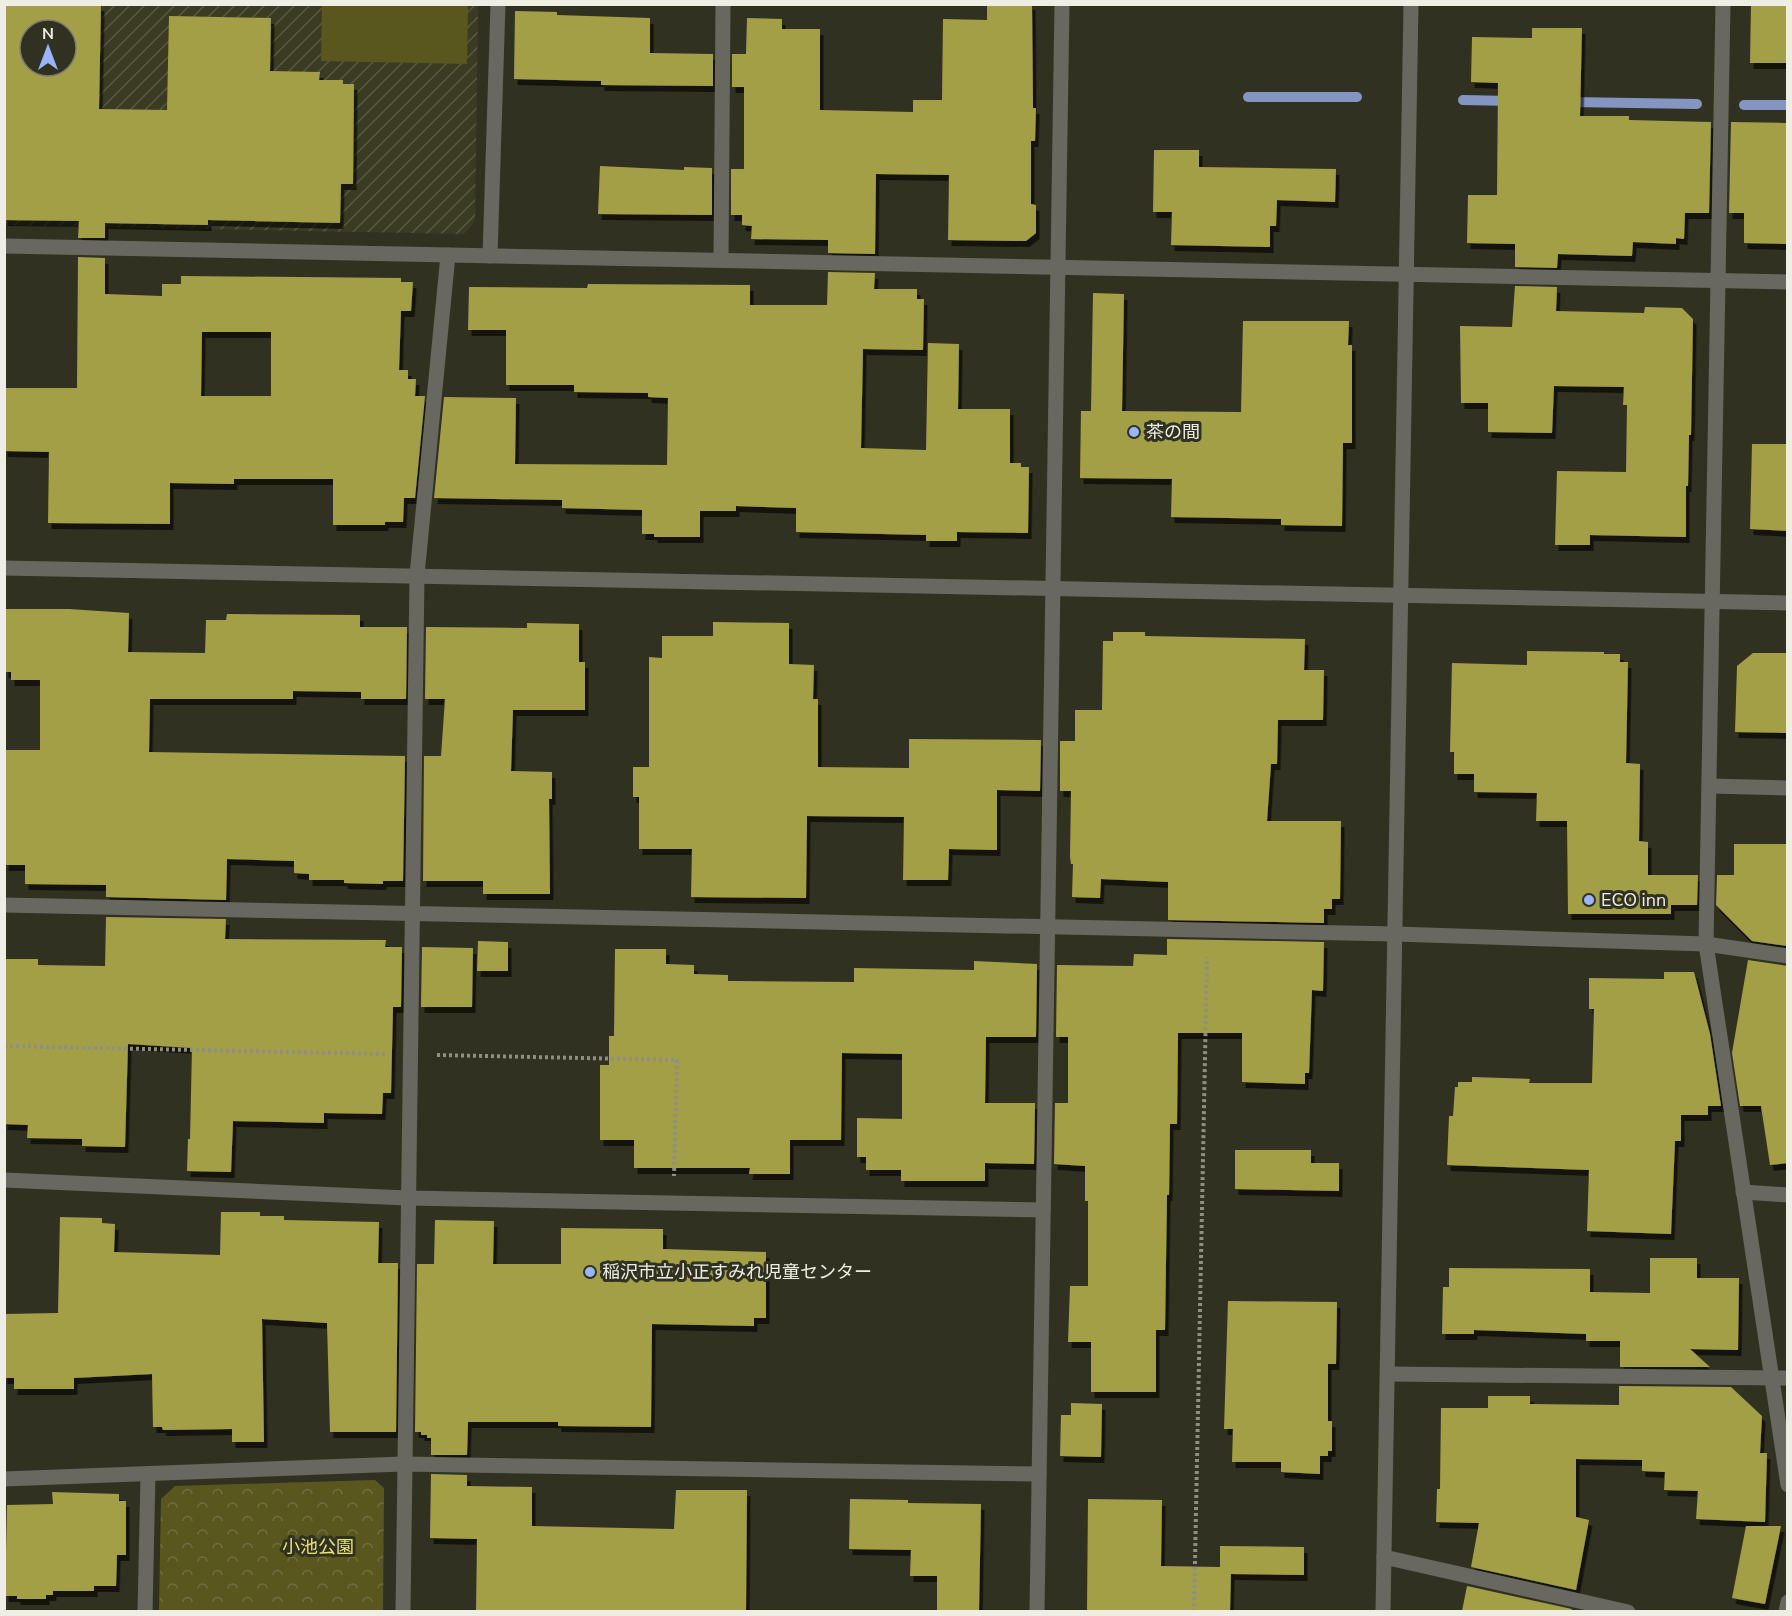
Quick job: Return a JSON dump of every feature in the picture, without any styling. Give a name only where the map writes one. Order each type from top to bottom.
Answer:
[{"type":"street","points":[[490,256],[498,4]]},
{"type":"street","points":[[721,260],[723,4]]},
{"type":"street","points":[[1037,1611],[1062,4]]},
{"type":"street","points":[[1383,1611],[1411,4]]},
{"type":"street","points":[[1723,4],[1706,944],[1770,1377],[1787,1475]]},
{"type":"street","points":[[4,246],[1788,282]]},
{"type":"street","points":[[403,1611],[403,1464],[417,575],[448,255]]},
{"type":"street","points":[[4,568],[1788,603]]},
{"type":"street","points":[[1709,786],[1788,788]]},
{"type":"street","points":[[4,905],[1395,934],[1706,944],[1788,956]]},
{"type":"street","points":[[4,1180],[407,1198],[1043,1210]]},
{"type":"street","points":[[1743,1192],[1788,1195]]},
{"type":"street","points":[[1388,1374],[1788,1378]]},
{"type":"street","points":[[4,1479],[403,1464],[1039,1474]]},
{"type":"street","points":[[144,1611],[148,1474]]},
{"type":"street","points":[[1384,1557],[1628,1611]]},
{"type":"street","points":[[1786,1611],[1788,1602]]},
{"type":"path","points":[[1194,1611],[1208,930]]},
{"type":"shaded area","points":[[5,5],[478,5],[475,221],[464,234],[5,225]]},
{"type":"green space","points":[[322,5],[468,5],[467,64],[321,61]]},
{"type":"green space","name":"小池公園","points":[[375,1480],[384,1488],[383,1611],[159,1611],[161,1499],[175,1486]]},
{"type":"building","points":[[4,4],[101,5],[99,109],[167,110],[169,16],[271,18],[270,71],[320,72],[319,80],[343,80],[343,84],[354,84],[353,184],[341,184],[340,223],[208,220],[208,225],[105,223],[105,238],[78,238],[79,221],[4,220]]},
{"type":"building","points":[[987,4],[1032,4],[1033,108],[1036,108],[1035,141],[1031,141],[1031,204],[1036,205],[1036,233],[1026,241],[948,240],[949,175],[876,174],[875,254],[828,253],[828,240],[751,239],[752,226],[742,225],[742,215],[731,215],[731,169],[744,169],[744,87],[732,87],[732,54],[746,54],[747,18],[782,19],[782,29],[820,29],[820,110],[913,112],[913,100],[942,100],[943,19],[987,20]]},
{"type":"building","points":[[1751,4],[1788,4],[1788,63],[1750,63]]},
{"type":"building","points":[[515,11],[557,12],[557,15],[650,18],[650,53],[713,54],[713,86],[601,85],[601,81],[514,79]]},
{"type":"building","points":[[1532,28],[1582,28],[1580,116],[1629,116],[1629,120],[1711,122],[1709,213],[1685,213],[1684,239],[1676,238],[1676,244],[1633,242],[1632,256],[1558,254],[1557,268],[1515,267],[1515,244],[1467,243],[1468,195],[1497,195],[1498,83],[1471,82],[1472,37],[1532,38]]},
{"type":"building","points":[[1731,122],[1788,123],[1788,244],[1744,243],[1744,213],[1729,213]]},
{"type":"building","points":[[1154,150],[1199,150],[1199,167],[1336,169],[1335,202],[1277,200],[1276,226],[1270,226],[1270,247],[1171,245],[1172,212],[1153,212]]},
{"type":"building","points":[[600,166],[684,170],[684,167],[712,168],[712,215],[598,214]]},
{"type":"building","points":[[78,257],[105,258],[105,294],[162,296],[162,284],[181,284],[181,276],[401,278],[401,282],[413,282],[411,311],[401,311],[399,370],[408,370],[408,379],[416,379],[415,396],[425,396],[415,498],[404,498],[403,522],[385,522],[385,525],[333,525],[333,479],[234,479],[234,484],[170,483],[170,524],[48,523],[49,452],[4,451],[4,388],[77,388]],"holes":[[[202,332],[271,332],[271,396],[201,396]]]},
{"type":"building","points":[[828,272],[875,273],[874,289],[917,289],[917,299],[924,299],[923,350],[863,349],[861,448],[926,450],[928,343],[959,344],[958,409],[1010,409],[1010,463],[1021,463],[1021,467],[1029,467],[1028,533],[957,532],[957,541],[926,541],[926,535],[796,532],[796,508],[736,506],[736,511],[700,511],[700,537],[654,537],[654,534],[642,534],[642,510],[562,508],[562,500],[434,498],[444,397],[516,398],[515,464],[667,465],[668,398],[648,397],[648,393],[574,392],[574,385],[506,385],[506,330],[468,330],[469,287],[587,288],[588,284],[750,285],[750,305],[827,305]]},
{"type":"building","points":[[1515,286],[1557,287],[1556,311],[1644,313],[1645,307],[1682,308],[1693,319],[1686,537],[1590,535],[1590,545],[1555,545],[1557,471],[1626,472],[1627,405],[1623,405],[1624,387],[1554,386],[1552,433],[1488,432],[1488,403],[1461,403],[1460,326],[1512,327]]},
{"type":"building","points":[[1093,293],[1124,294],[1122,411],[1241,412],[1243,321],[1349,321],[1348,345],[1352,345],[1352,443],[1343,443],[1342,526],[1281,525],[1281,519],[1171,517],[1172,479],[1080,478],[1081,411],[1091,411]]},
{"type":"building","points":[[1752,444],[1788,444],[1788,531],[1750,529]]},
{"type":"building","points":[[5,609],[69,609],[129,613],[128,652],[205,653],[206,620],[226,620],[227,614],[360,615],[360,627],[407,627],[406,699],[361,699],[361,692],[293,691],[293,699],[150,699],[149,752],[405,756],[403,881],[383,881],[383,884],[344,883],[344,880],[309,880],[309,874],[294,873],[294,861],[227,859],[226,900],[106,897],[106,885],[25,884],[25,865],[5,865],[4,750],[40,750],[40,680],[11,680],[11,672],[5,672]]},
{"type":"building","points":[[713,622],[789,623],[789,664],[814,665],[813,699],[818,699],[818,767],[909,768],[909,739],[1041,740],[1040,791],[997,790],[997,850],[949,849],[948,880],[903,880],[904,817],[807,816],[806,898],[691,897],[692,849],[639,849],[639,797],[633,797],[633,767],[649,767],[649,657],[662,658],[662,636],[713,636]]},
{"type":"building","points":[[527,623],[579,624],[579,662],[585,662],[585,710],[513,710],[511,771],[552,772],[552,799],[549,799],[550,894],[483,894],[483,881],[423,881],[424,756],[441,756],[445,699],[425,699],[426,627],[527,628]]},
{"type":"building","points":[[1113,632],[1145,632],[1145,636],[1305,639],[1304,670],[1324,670],[1323,720],[1278,720],[1277,764],[1271,764],[1267,821],[1341,821],[1340,899],[1332,899],[1332,909],[1324,909],[1324,923],[1168,920],[1168,882],[1101,879],[1100,898],[1072,897],[1071,791],[1060,791],[1060,741],[1075,741],[1075,710],[1102,710],[1103,641],[1113,641]]},
{"type":"building","points":[[1527,651],[1604,652],[1604,654],[1620,654],[1620,662],[1628,662],[1626,763],[1640,764],[1639,841],[1648,842],[1648,875],[1698,875],[1697,905],[1671,905],[1671,914],[1568,914],[1567,821],[1536,821],[1537,793],[1474,792],[1474,774],[1454,774],[1454,752],[1450,752],[1452,663],[1527,665]]},
{"type":"building","points":[[1753,653],[1788,653],[1788,733],[1735,732],[1737,666]]},
{"type":"building","points":[[1734,844],[1788,844],[1788,946],[1752,941],[1716,905],[1717,875],[1734,875]]},
{"type":"building","points":[[106,917],[226,919],[225,939],[386,940],[385,947],[402,947],[401,1007],[393,1007],[391,1093],[383,1093],[382,1114],[324,1113],[324,1123],[233,1121],[231,1172],[187,1171],[192,1048],[128,1044],[125,1147],[82,1146],[82,1139],[27,1138],[28,1125],[4,1124],[4,959],[38,959],[38,965],[105,966]]},
{"type":"building","points":[[1167,939],[1324,942],[1323,991],[1312,990],[1309,1073],[1305,1073],[1305,1084],[1242,1082],[1242,1033],[1178,1033],[1177,1124],[1170,1124],[1165,1330],[1156,1330],[1156,1392],[1091,1392],[1091,1342],[1068,1342],[1070,1286],[1088,1286],[1088,1201],[1085,1201],[1085,1166],[1054,1164],[1055,1103],[1068,1103],[1068,1037],[1056,1037],[1057,965],[1133,966],[1134,954],[1167,955]]},
{"type":"building","points":[[478,941],[508,942],[508,971],[477,971]]},
{"type":"building","points":[[422,947],[473,948],[472,1007],[421,1007]]},
{"type":"building","points":[[615,949],[666,949],[666,964],[694,965],[694,974],[728,975],[728,981],[854,982],[854,968],[974,970],[974,961],[1037,964],[1036,1037],[986,1037],[985,1103],[1035,1103],[1034,1164],[985,1163],[985,1181],[901,1181],[901,1170],[866,1170],[866,1157],[857,1157],[857,1118],[902,1119],[902,1054],[842,1053],[841,1140],[790,1140],[790,1174],[749,1174],[750,1168],[634,1168],[634,1140],[600,1140],[600,1065],[609,1065],[609,1036],[614,1036]]},
{"type":"building","points":[[1748,960],[1788,966],[1788,1163],[1770,1165],[1761,1106],[1740,1106],[1732,1053]]},
{"type":"building","points":[[1664,972],[1694,972],[1710,1034],[1721,1106],[1708,1106],[1708,1115],[1681,1115],[1681,1141],[1675,1141],[1671,1234],[1587,1231],[1589,1170],[1447,1165],[1449,1116],[1453,1116],[1455,1087],[1458,1087],[1458,1082],[1472,1082],[1472,1077],[1530,1079],[1529,1083],[1592,1083],[1594,1009],[1589,1009],[1589,978],[1664,979]]},
{"type":"building","points":[[1235,1150],[1311,1150],[1311,1163],[1339,1163],[1339,1191],[1235,1189]]},
{"type":"building","points":[[221,1212],[260,1212],[260,1216],[284,1216],[284,1220],[379,1222],[378,1263],[398,1263],[396,1432],[330,1432],[327,1323],[262,1319],[264,1442],[232,1442],[232,1429],[163,1430],[162,1427],[153,1427],[152,1374],[74,1378],[74,1389],[14,1389],[14,1378],[4,1378],[4,1314],[58,1313],[60,1217],[102,1218],[102,1223],[115,1224],[114,1252],[220,1255]]},
{"type":"building","points":[[435,1220],[494,1221],[493,1264],[561,1264],[561,1228],[663,1229],[663,1249],[766,1252],[766,1318],[754,1318],[754,1326],[652,1324],[651,1427],[558,1426],[558,1422],[468,1422],[467,1455],[431,1455],[431,1438],[421,1435],[421,1432],[415,1432],[417,1264],[434,1264]]},
{"type":"building","points":[[1650,1258],[1697,1258],[1697,1278],[1739,1278],[1738,1350],[1690,1349],[1710,1367],[1620,1367],[1620,1341],[1586,1341],[1586,1334],[1474,1330],[1474,1334],[1442,1334],[1443,1287],[1449,1287],[1449,1268],[1590,1269],[1590,1292],[1650,1293]]},
{"type":"building","points":[[1228,1301],[1337,1302],[1336,1364],[1328,1364],[1328,1421],[1332,1421],[1332,1451],[1328,1451],[1328,1456],[1320,1456],[1320,1474],[1281,1472],[1281,1462],[1232,1462],[1233,1429],[1224,1429]]},
{"type":"building","points":[[1619,1386],[1731,1387],[1762,1416],[1760,1453],[1767,1453],[1765,1522],[1696,1519],[1698,1491],[1664,1490],[1665,1472],[1642,1471],[1642,1460],[1576,1459],[1576,1517],[1589,1520],[1576,1590],[1471,1567],[1479,1523],[1436,1522],[1437,1489],[1440,1489],[1441,1408],[1488,1408],[1488,1396],[1530,1396],[1530,1404],[1619,1405]]},
{"type":"building","points":[[1071,1403],[1102,1404],[1101,1457],[1060,1456],[1061,1415],[1071,1415]]},
{"type":"building","points":[[431,1474],[467,1475],[467,1486],[532,1487],[532,1526],[674,1529],[676,1490],[747,1490],[746,1611],[476,1611],[477,1539],[430,1538]]},
{"type":"building","points":[[52,1492],[119,1494],[119,1501],[126,1501],[126,1555],[117,1555],[116,1586],[94,1586],[94,1591],[53,1591],[53,1595],[46,1595],[46,1599],[17,1599],[17,1596],[5,1596],[7,1505],[53,1504]]},
{"type":"building","points":[[850,1499],[981,1504],[979,1611],[937,1611],[937,1576],[910,1576],[911,1550],[849,1549]]},
{"type":"building","points":[[1088,1499],[1162,1500],[1161,1566],[1220,1567],[1220,1546],[1304,1547],[1304,1575],[1231,1574],[1230,1611],[1087,1611]]},
{"type":"building","points":[[1746,1526],[1781,1526],[1765,1604],[1732,1598]]},
{"type":"building","points":[[1467,1586],[1572,1609],[1571,1611],[1462,1611]]},
{"type":"waterway","points":[[1248,97],[1357,97]]},
{"type":"waterway","points":[[1463,100],[1511,101]]},
{"type":"waterway","points":[[1569,102],[1697,104]]},
{"type":"waterway","points":[[1744,105],[1788,105]]},
{"type":"place","name":"茶の間","points":[[1134,432]]},
{"type":"place","name":"ECO inn","points":[[1589,900]]},
{"type":"place","name":"稲沢市立小正すみれ児童センター","points":[[590,1272]]}]
